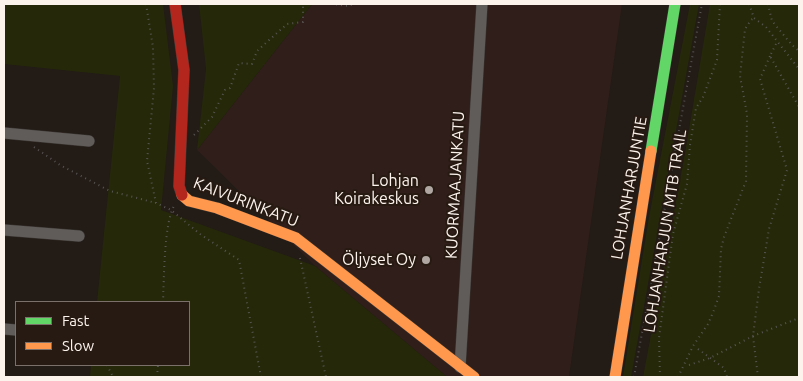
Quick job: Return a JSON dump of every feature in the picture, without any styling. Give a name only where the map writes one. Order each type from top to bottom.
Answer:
[{"type":"main road","name":"KAIVURINKATU","points":[[175,4],[184,70],[179,191],[181,194],[190,201],[217,208],[296,238],[474,377]]},
{"type":"main road","points":[[650,159],[664,4]]},
{"type":"main road","name":"LOHJANHARJUNTIE","points":[[615,377],[675,4]]},
{"type":"main road","points":[[663,81],[682,4]]},
{"type":"street","name":"KUORMAAJANKATU","points":[[460,367],[482,4]]},
{"type":"street","points":[[4,133],[89,141]]},
{"type":"street","points":[[4,230],[79,236]]},
{"type":"path","points":[[146,4],[153,47],[154,88],[147,161],[156,203]]},
{"type":"path","points":[[191,139],[212,117],[225,90],[230,88],[239,63],[252,64],[257,51],[287,24],[303,22],[303,4]]},
{"type":"path","points":[[330,4],[350,6],[352,4]]},
{"type":"path","points":[[634,377],[702,4]]},
{"type":"path","name":"LOHJANHARJUN MTB TRAIL","points":[[660,377],[659,338],[673,234],[687,184],[690,145],[696,108],[703,97],[717,60],[720,4]]},
{"type":"path","points":[[749,4],[754,18],[766,27],[799,69]]},
{"type":"path","points":[[768,4],[772,21],[799,51]]},
{"type":"path","points":[[678,377],[693,346],[708,324],[719,296],[721,249],[746,181],[748,114],[740,76],[745,29],[754,18]]},
{"type":"path","points":[[758,377],[753,336],[758,289],[769,229],[787,170],[760,78],[777,42]]},
{"type":"path","points":[[770,56],[799,106]]},
{"type":"path","points":[[30,144],[60,165],[110,190],[156,203],[171,210],[200,234],[239,260],[261,377]]},
{"type":"path","points":[[163,301],[166,240],[171,210],[181,194]]},
{"type":"path","points":[[299,256],[326,377]]},
{"type":"path","points":[[689,365],[710,358],[753,336],[799,318]]},
{"type":"path","points":[[698,349],[724,368],[727,377]]},
{"type":"shaded area","points":[[312,4],[622,4],[569,377],[447,377],[315,266],[197,150]]},
{"type":"green space","points":[[4,4],[163,4],[173,86],[161,210],[315,266],[447,377],[90,377],[91,366],[190,366],[190,301],[97,301],[120,76],[4,64]]},
{"type":"green space","points":[[199,4],[312,4],[197,150],[206,69]]},
{"type":"green space","points":[[690,4],[699,4],[631,377],[623,377],[649,217]]},
{"type":"green space","points":[[710,4],[799,4],[799,377],[643,377],[685,153]]},
{"type":"traffic: fast","points":[[651,151],[675,4]]},
{"type":"traffic: slow","points":[[615,377],[651,151]]},
{"type":"traffic: slow","points":[[182,195],[189,201],[217,208],[296,238],[474,377]]},
{"type":"traffic: jam","points":[[175,4],[184,70],[179,186],[182,195]]},
{"type":"place","name":"Lohjan Koirakeskus","points":[[429,190]]},
{"type":"place","name":"Öljyset Oy","points":[[426,260]]}]
